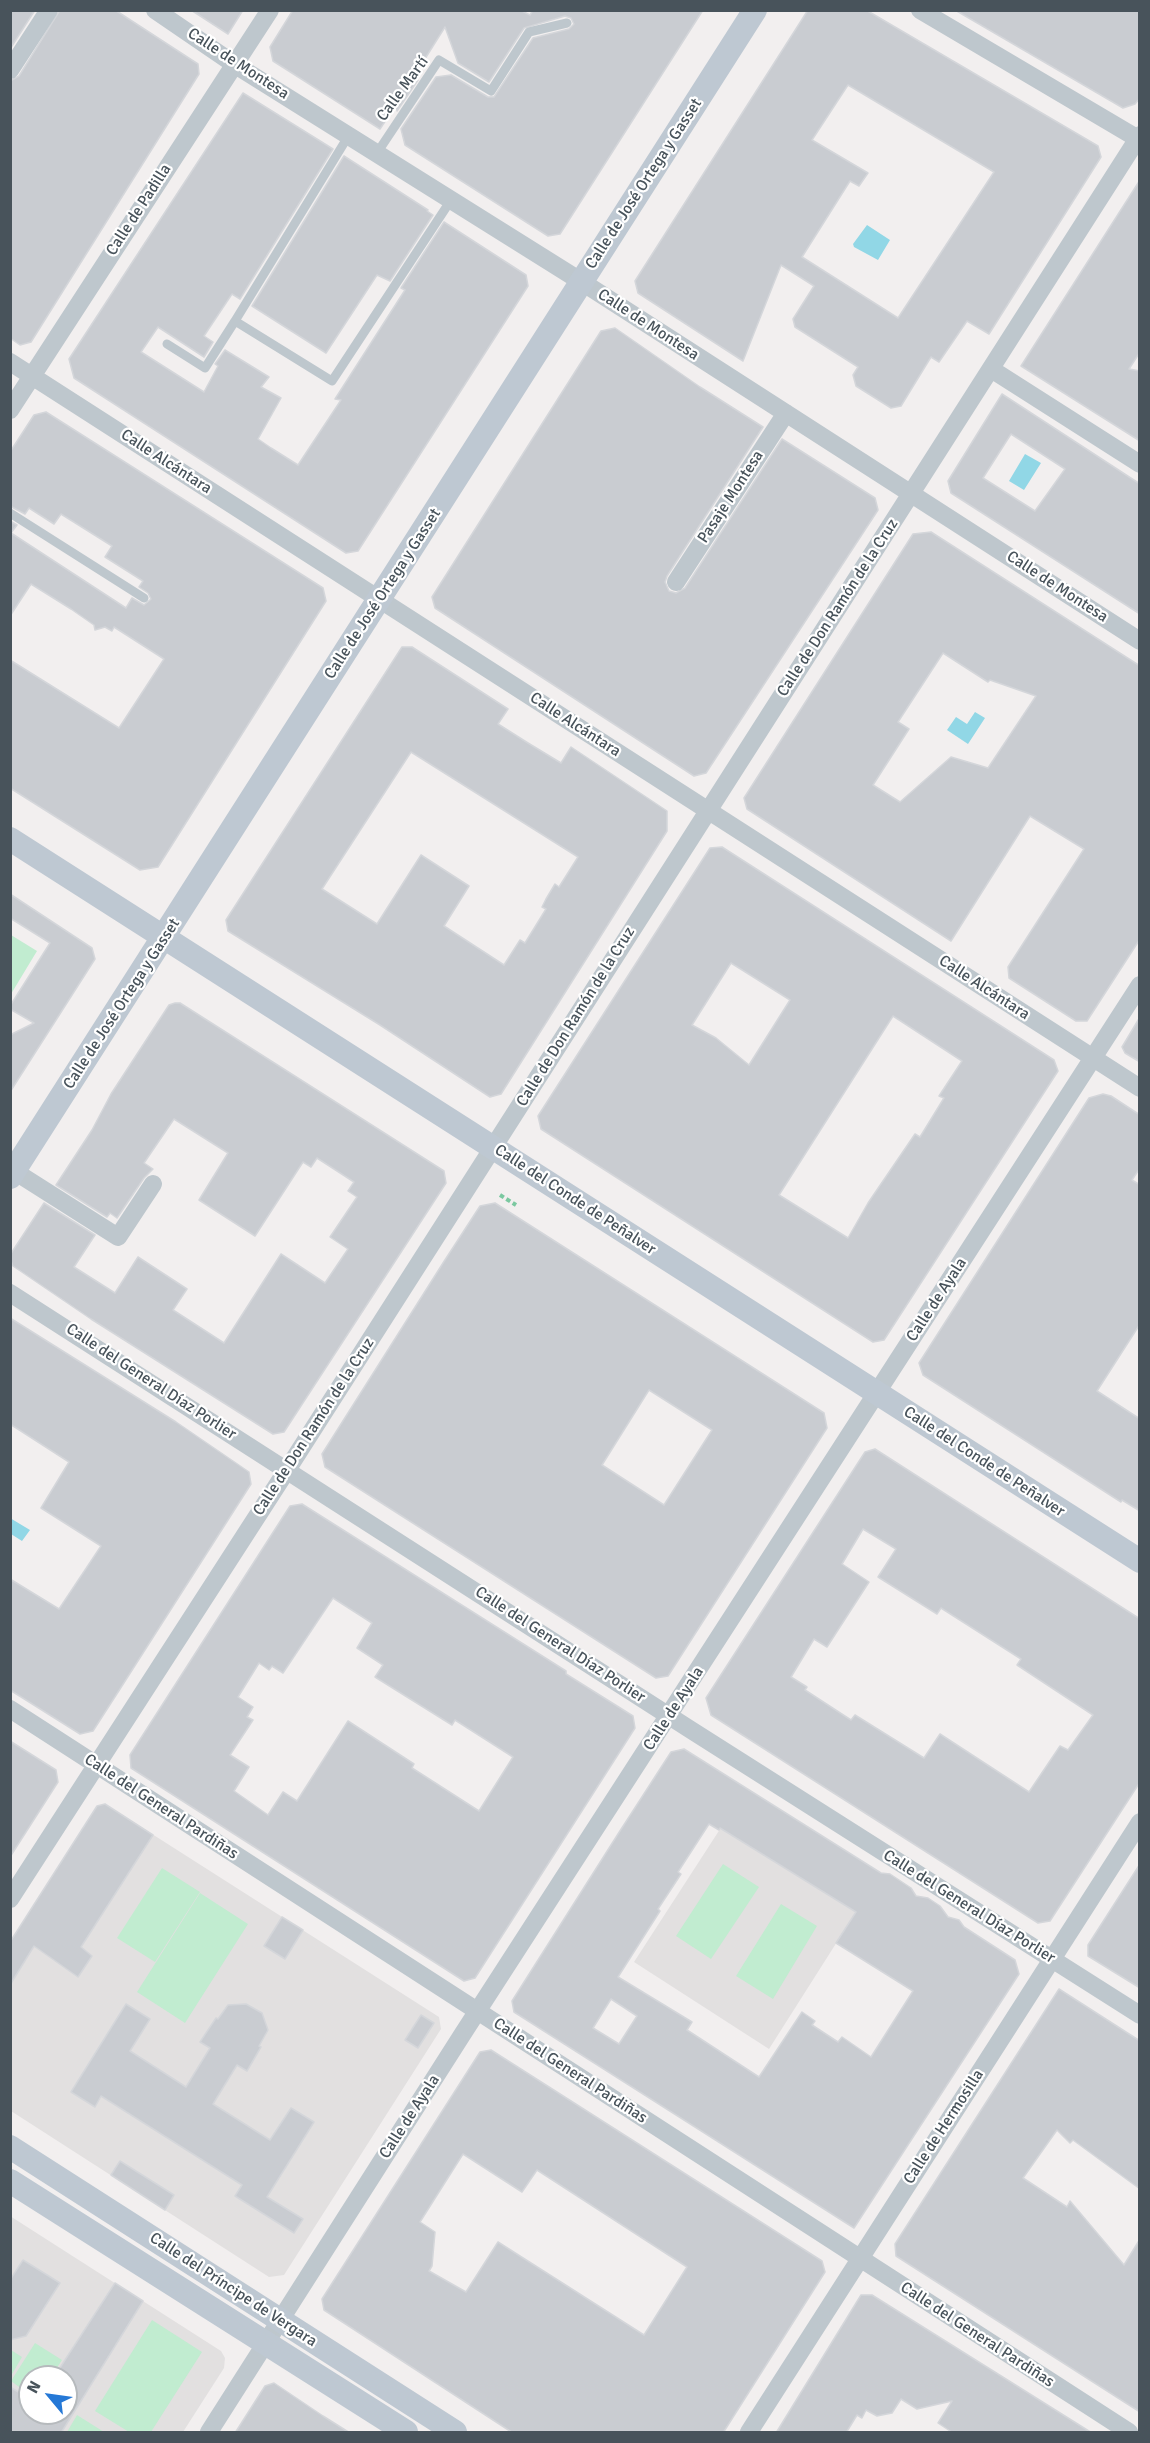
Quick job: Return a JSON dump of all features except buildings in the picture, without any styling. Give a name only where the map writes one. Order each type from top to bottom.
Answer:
[{"type":"street","points":[[10,70],[49,10]]},
{"type":"street","name":"Calle de Montesa","points":[[155,10],[234,64],[582,282],[1140,641]]},
{"type":"street","name":"Calle de Padilla","points":[[10,410],[270,10]]},
{"type":"street","name":"Calle de José Ortega y Gasset","points":[[12,1174],[755,10]]},
{"type":"street","points":[[920,10],[1139,138]]},
{"type":"street","name":"Calle de Don Ramón de la Cruz","points":[[10,1899],[1139,138]]},
{"type":"street","name":"Calle Alcántara","points":[[10,362],[1140,1088]]},
{"type":"street","points":[[991,369],[1140,464]]},
{"type":"street","name":"Pasaje Montesa","points":[[676,582],[786,413]]},
{"type":"street","name":"Calle del Conde de Peñalver","points":[[10,838],[1140,1561]]},
{"type":"street","name":"Calle de Ayala","points":[[209,2433],[276,2345],[280,2321],[1140,985]]},
{"type":"street","points":[[12,1174],[118,1237],[153,1184]]},
{"type":"street","name":"Calle del General Díaz Porlier","points":[[10,1293],[1140,2015]]},
{"type":"street","name":"Calle del General Pardiñas","points":[[10,1709],[1128,2433]]},
{"type":"street","name":"Calle de Hermosilla","points":[[749,2433],[1140,1822]]},
{"type":"street","name":"Calle del Príncipe de Vergara","points":[[10,2147],[455,2433]]},
{"type":"street","name":"Calle del Príncipe de Vergara","points":[[10,2181],[276,2345],[406,2433]]},
{"type":"lane","name":"Calle Martí","points":[[377,153],[439,60],[491,91],[529,32],[567,23]]},
{"type":"lane","points":[[167,344],[205,368],[349,135]]},
{"type":"lane","points":[[235,321],[333,381],[452,200]]},
{"type":"lane","points":[[10,513],[144,598]]},
{"type":"lane","points":[[310,2350],[382,2396],[407,2402]]},
{"type":"path","points":[[500,1195],[516,1205]]},
{"type":"shaded area","points":[[746,1789],[856,1912],[769,2049],[634,1962]]},
{"type":"shaded area","points":[[105,1804],[439,2017],[441,2029],[284,2275],[269,2277],[11,2111],[10,1942],[97,1806]]},
{"type":"shaded area","points":[[10,2216],[221,2351],[225,2358],[224,2368],[183,2432],[11,2432]]},
{"type":"green space","points":[[11,935],[37,951],[11,994]]},
{"type":"green space","points":[[723,1864],[759,1887],[711,1959],[676,1936]]},
{"type":"green space","points":[[162,1868],[200,1892],[155,1962],[117,1938]]},
{"type":"green space","points":[[200,1893],[248,1924],[185,2023],[137,1992]]},
{"type":"green space","points":[[781,1904],[817,1926],[773,1999],[736,1976]]},
{"type":"green space","points":[[152,2320],[202,2352],[151,2432],[129,2432],[95,2411]]},
{"type":"green space","points":[[35,2343],[62,2360],[59,2365],[21,2365]]},
{"type":"green space","points":[[11,2350],[22,2357],[11,2376]]},
{"type":"green space","points":[[18,2370],[18,2386],[11,2381]]},
{"type":"green space","points":[[78,2416],[104,2432],[67,2432],[71,2425],[78,2425]]},
{"type":"water","points":[[867,225],[890,240],[878,260],[854,247],[853,244]]},
{"type":"water","points":[[1025,454],[1041,463],[1024,490],[1009,481]]},
{"type":"water","points":[[975,712],[985,718],[968,744],[947,730],[956,717],[967,724]]},
{"type":"water","points":[[10,1518],[30,1530],[22,1541],[11,1534]]}]
